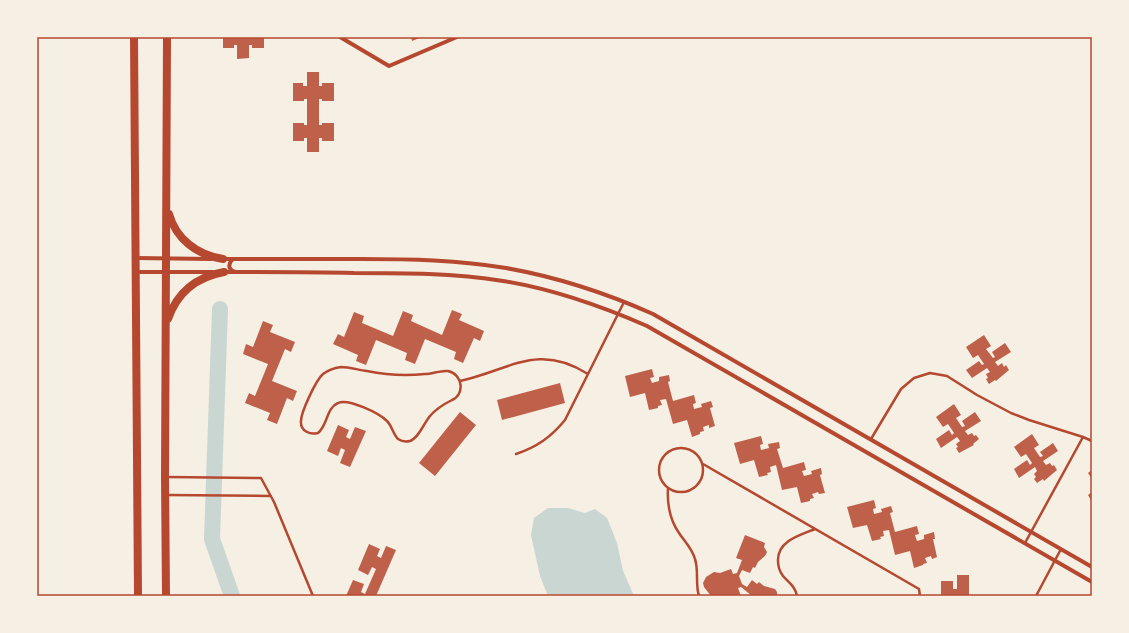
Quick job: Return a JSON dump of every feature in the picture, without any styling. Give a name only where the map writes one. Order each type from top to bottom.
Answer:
[{"type":"highway","points":[[134,37],[138,596]]},
{"type":"highway","points":[[166,596],[165,478],[167,37]]},
{"type":"highway","points":[[166,199],[172,223],[186,242],[203,253],[223,259]]},
{"type":"highway","points":[[166,336],[170,312],[184,291],[198,280],[224,272]]},
{"type":"street","points":[[340,37],[389,66],[457,37]]},
{"type":"street","points":[[135,258],[430,260],[474,263],[513,269],[556,279],[593,290],[653,314],[1092,567]]},
{"type":"street","points":[[236,259],[230,261],[229,264],[230,270],[236,272]]},
{"type":"street","points":[[136,272],[404,273],[454,275],[492,279],[528,286],[577,299],[647,326],[1092,582]]},
{"type":"lane","points":[[516,454],[531,449],[544,442],[556,432],[565,420],[624,302]]},
{"type":"lane","points":[[460,381],[486,374],[518,362],[539,358],[565,362],[588,374]]},
{"type":"lane","points":[[347,367],[396,375],[449,371],[454,373],[460,381],[461,391],[459,395],[434,412],[426,421],[418,436],[414,440],[408,442],[398,439],[390,425],[378,414],[349,402],[338,402],[333,406],[322,430],[318,433],[310,434],[301,426],[302,418],[315,384],[323,374],[334,368],[347,367]]},
{"type":"lane","points":[[871,439],[901,389],[914,378],[930,373],[947,376],[977,395],[1011,413],[1092,441]]},
{"type":"lane","points":[[1025,544],[1083,437]]},
{"type":"lane","points":[[678,447],[689,448],[698,454],[703,464],[703,475],[698,484],[694,488],[684,492],[673,491],[668,488],[661,480],[658,470],[661,459],[668,451],[678,447]]},
{"type":"lane","points":[[703,464],[919,589],[920,596]]},
{"type":"lane","points":[[165,478],[261,478],[271,496],[313,596]]},
{"type":"lane","points":[[668,488],[668,503],[671,517],[679,533],[692,550],[696,561],[696,584],[699,596]]},
{"type":"lane","points":[[165,495],[271,496]]},
{"type":"lane","points":[[797,596],[794,587],[784,577],[779,568],[779,552],[789,540],[815,529]]},
{"type":"lane","points":[[1036,596],[1061,549]]},
{"type":"shaded area","points":[[548,508],[568,508],[585,513],[595,509],[607,518],[617,543],[623,571],[634,596],[548,596],[540,576],[531,535],[534,518]]},
{"type":"building","points":[[223,37],[264,37],[264,48],[252,48],[252,45],[249,45],[249,58],[237,59],[237,45],[234,45],[234,48],[223,48]]},
{"type":"building","points":[[411,37],[422,37],[412,41]]},
{"type":"building","points":[[307,72],[319,72],[319,86],[322,86],[322,83],[334,83],[334,101],[322,101],[322,99],[319,99],[319,125],[322,125],[322,123],[334,123],[334,141],[322,141],[322,138],[319,138],[319,152],[307,152],[307,138],[304,138],[304,141],[293,141],[293,123],[304,123],[304,125],[307,125],[307,99],[304,99],[304,101],[293,101],[293,83],[303,83],[303,86],[307,86]]},
{"type":"building","points":[[452,310],[462,314],[459,320],[484,331],[480,341],[474,338],[463,363],[454,359],[456,352],[425,339],[415,364],[405,360],[407,353],[376,340],[366,365],[356,361],[358,355],[333,344],[338,334],[344,337],[354,312],[364,316],[362,323],[393,336],[403,311],[413,315],[411,321],[442,335]]},
{"type":"building","points":[[263,321],[273,325],[270,332],[295,342],[291,352],[285,349],[272,381],[297,391],[293,401],[287,398],[277,424],[267,420],[270,413],[245,403],[249,393],[255,396],[268,364],[243,354],[246,344],[253,347]]},
{"type":"building","points":[[984,335],[991,346],[986,349],[993,358],[995,357],[992,352],[1005,343],[1011,352],[995,362],[998,366],[1002,363],[1004,367],[1006,365],[1009,370],[996,381],[995,380],[989,384],[986,379],[988,378],[986,374],[990,372],[987,368],[972,378],[966,370],[979,361],[982,365],[984,364],[978,355],[973,358],[966,347]]},
{"type":"building","points":[[652,369],[654,377],[650,378],[652,383],[659,381],[659,377],[669,375],[670,381],[668,382],[673,401],[694,395],[696,403],[693,404],[694,409],[702,407],[701,404],[711,401],[713,407],[710,408],[715,426],[709,428],[709,425],[703,427],[704,431],[692,437],[687,420],[673,424],[666,399],[660,400],[662,405],[658,406],[658,408],[649,410],[645,393],[630,397],[625,376]]},
{"type":"building","points":[[560,383],[565,403],[502,420],[497,400]]},
{"type":"building","points":[[954,404],[961,415],[956,418],[962,427],[965,426],[962,421],[975,412],[981,421],[965,431],[968,435],[972,433],[974,436],[976,435],[979,439],[973,444],[974,445],[959,453],[956,448],[958,447],[956,444],[960,441],[957,437],[941,448],[936,439],[949,430],[952,435],[954,433],[948,424],[943,427],[936,417]]},
{"type":"building","points":[[460,412],[476,425],[435,476],[419,463]]},
{"type":"building","points":[[338,425],[349,430],[346,437],[350,439],[355,427],[366,431],[350,467],[340,463],[345,450],[341,448],[338,456],[327,451]]},
{"type":"building","points":[[1032,434],[1039,445],[1034,448],[1040,457],[1043,456],[1040,452],[1053,443],[1058,451],[1043,461],[1046,465],[1050,463],[1052,466],[1054,465],[1057,470],[1044,481],[1043,479],[1037,483],[1034,479],[1036,477],[1034,474],[1037,471],[1035,467],[1019,478],[1014,469],[1027,460],[1030,465],[1032,463],[1026,454],[1021,457],[1014,447]]},
{"type":"building","points":[[761,436],[763,444],[760,445],[761,450],[769,448],[768,444],[779,442],[780,448],[777,449],[783,468],[804,462],[806,470],[802,471],[804,476],[812,474],[811,471],[821,468],[822,474],[820,475],[825,493],[819,494],[818,492],[812,494],[814,498],[810,499],[810,501],[801,503],[797,487],[782,490],[776,465],[770,467],[771,472],[767,473],[768,475],[759,477],[754,460],[740,464],[734,443]]},
{"type":"building","points":[[1092,470],[1092,479],[1088,473]]},
{"type":"building","points":[[1092,492],[1092,502],[1088,495]]},
{"type":"building","points":[[874,500],[876,508],[873,509],[874,514],[882,512],[881,509],[891,506],[893,512],[890,513],[895,532],[917,526],[919,534],[915,535],[917,541],[924,539],[924,535],[934,532],[935,539],[933,539],[937,557],[932,559],[931,556],[925,558],[927,563],[914,568],[910,551],[895,555],[889,530],[883,531],[884,536],[880,537],[881,539],[872,541],[867,525],[853,528],[847,507]]},
{"type":"building","points":[[745,535],[765,543],[764,547],[767,552],[755,568],[753,567],[750,573],[742,570],[739,576],[742,584],[747,587],[752,580],[757,584],[759,582],[764,586],[775,589],[777,596],[752,596],[741,587],[738,588],[741,596],[711,596],[704,587],[703,583],[706,577],[714,572],[720,573],[731,569],[733,574],[737,573],[742,560],[736,558]]},
{"type":"building","points":[[369,544],[380,549],[377,556],[381,558],[386,546],[396,550],[376,596],[346,596],[353,580],[364,584],[361,592],[365,594],[376,569],[372,567],[368,575],[358,570]]},
{"type":"building","points":[[957,575],[969,575],[969,596],[941,596],[941,581],[953,581],[953,589],[957,589]]},
{"type":"waterway","points":[[220,309],[212,539],[232,596]]}]
